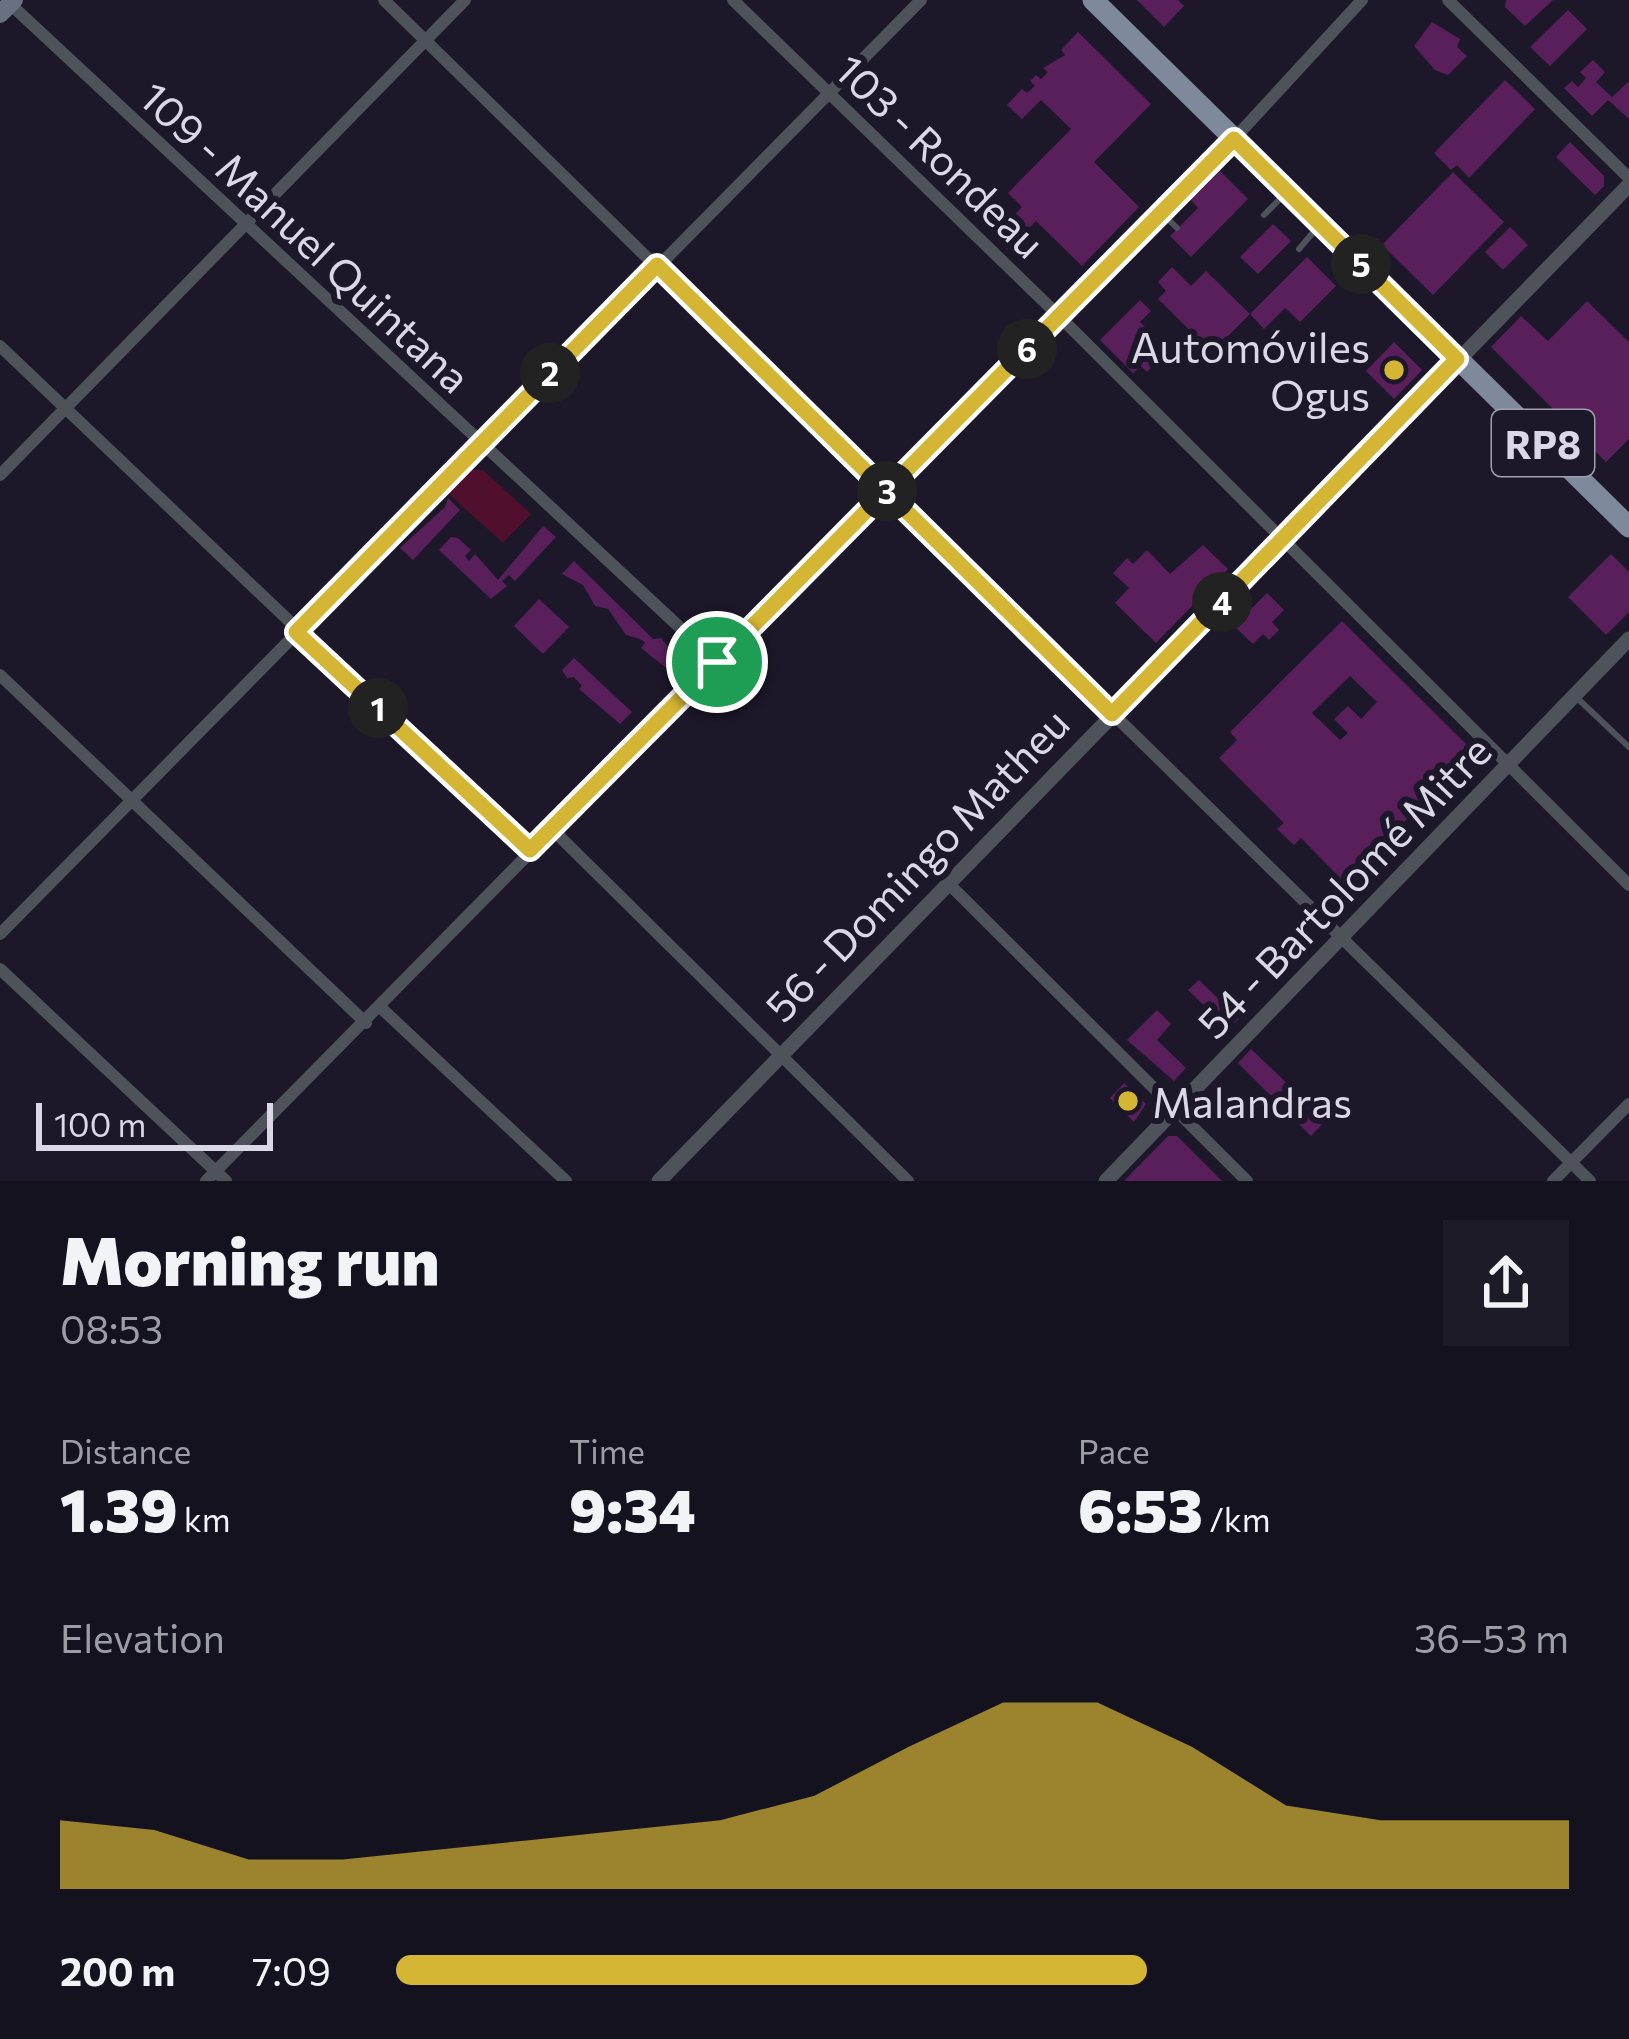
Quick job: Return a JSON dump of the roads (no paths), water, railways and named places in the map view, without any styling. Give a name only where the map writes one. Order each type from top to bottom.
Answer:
[{"type":"main road","name":"RP8","points":[[1093,0],[1629,527]]},
{"type":"street","points":[[384,0],[1590,1181]]},
{"type":"street","points":[[0,475],[247,228],[465,0]]},
{"type":"street","name":"103 - Rondeau","points":[[733,0],[1060,316],[1629,885]]},
{"type":"street","points":[[0,934],[921,0]]},
{"type":"street","points":[[0,969],[216,1178],[530,850],[1234,139],[1362,0]]},
{"type":"street","points":[[1448,0],[1629,182]]},
{"type":"street","name":"109 - Manuel Quintana","points":[[8,4],[717,662]]},
{"type":"street","name":"56 - Domingo Matheu","points":[[658,1181],[1629,182]]},
{"type":"street","points":[[0,346],[530,850]]},
{"type":"street","name":"54 - Bartolomé Mitre","points":[[1106,1181],[1629,639]]},
{"type":"street","points":[[0,675],[366,1023]]},
{"type":"street","points":[[551,829],[908,1181]]},
{"type":"street","points":[[948,883],[1247,1181]]},
{"type":"street","points":[[380,1007],[566,1181]]},
{"type":"street","points":[[1553,1181],[1629,1105]]},
{"type":"lane","points":[[1264,215],[1288,191]]},
{"type":"lane","points":[[1162,212],[1178,228]]},
{"type":"lane","points":[[1299,249],[1321,224]]},
{"type":"lane","points":[[1576,697],[1629,747]]},
{"type":"place","name":"Automóviles Ogus","points":[[1394,370]]},
{"type":"place","name":"Malandras","points":[[1128,1101]]}]
